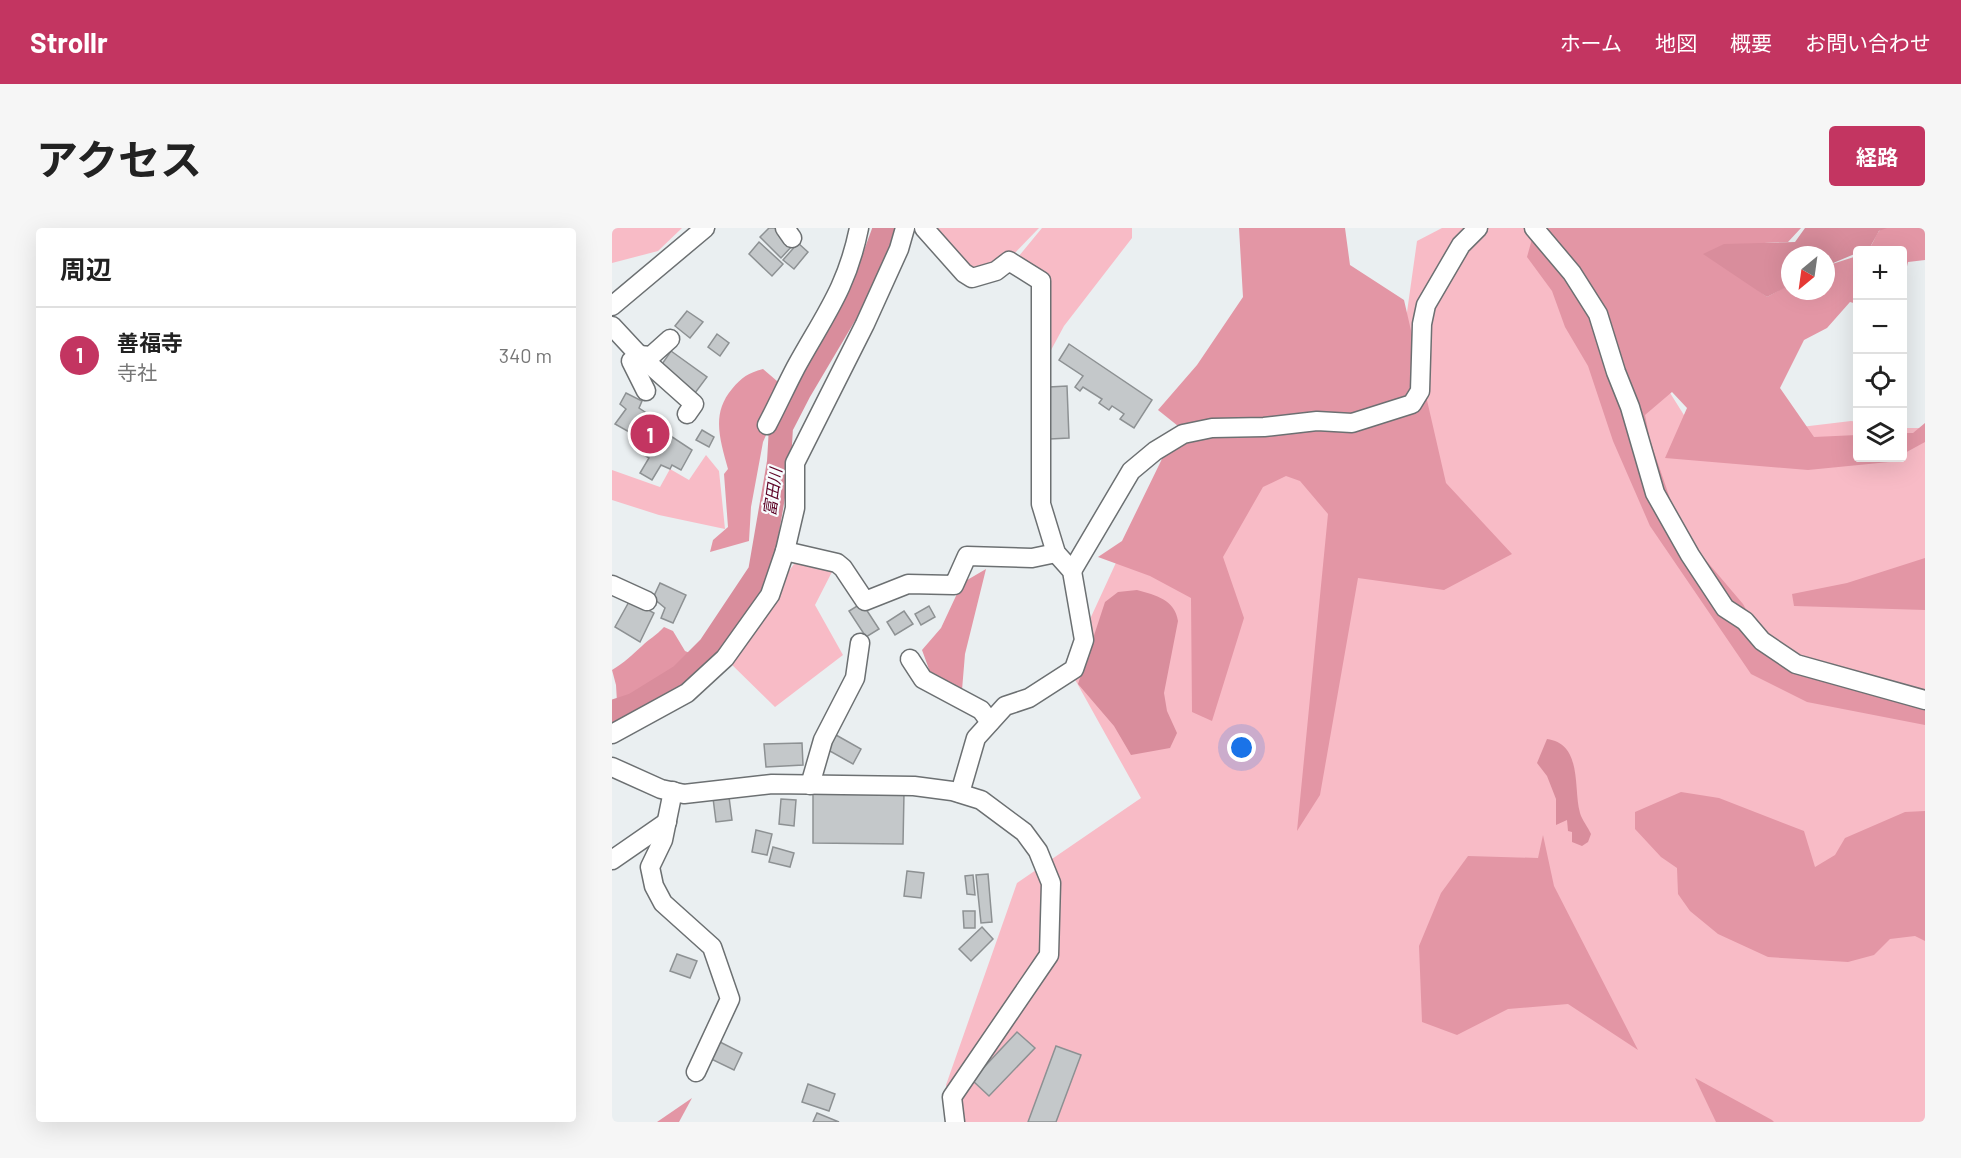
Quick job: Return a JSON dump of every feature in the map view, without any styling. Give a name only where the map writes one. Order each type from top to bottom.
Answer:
[{"type":"street","points":[[612,306],[705,228]]},
{"type":"street","points":[[767,425],[796,367],[836,300],[852,261],[859,228]]},
{"type":"street","points":[[612,734],[687,693],[725,658],[770,595],[785,551],[795,508],[795,463],[865,324],[900,249],[905,228]]},
{"type":"street","points":[[924,228],[964,273],[972,278],[996,271],[1009,261],[1041,281],[1041,504],[1056,553],[1072,571],[1084,640],[1074,669],[1029,698],[1005,706],[976,738],[960,794]]},
{"type":"street","points":[[1072,571],[1131,471],[1155,451],[1183,434],[1212,428],[1264,427],[1317,421],[1352,423],[1412,404],[1420,391],[1422,324],[1426,305],[1439,279],[1461,245],[1478,228]]},
{"type":"street","points":[[1534,228],[1572,273],[1598,314],[1616,372],[1630,407],[1655,493],[1690,555],[1725,608],[1744,621],[1762,641],[1796,664],[1925,700]]},
{"type":"street","points":[[612,326],[639,355],[694,404],[687,414]]},
{"type":"street","points":[[646,391],[631,361],[639,355],[651,356],[670,339]]},
{"type":"street","points":[[785,551],[837,563],[843,567],[865,601],[908,584],[954,585],[967,556],[1032,558],[1056,553]]},
{"type":"street","points":[[612,585],[647,601]]},
{"type":"street","points":[[810,785],[823,740],[855,678],[861,643]]},
{"type":"street","points":[[910,659],[922,679],[981,710],[990,722]]},
{"type":"street","points":[[612,767],[684,794],[772,784],[914,786],[981,800],[1024,832],[1038,851],[1051,883],[1049,955],[952,1097],[955,1122]]},
{"type":"street","points":[[673,791],[663,840],[650,867],[654,886],[663,903],[712,947],[730,999],[696,1072]]},
{"type":"street","points":[[612,860],[667,822]]},
{"type":"shaded area","points":[[612,228],[682,228],[658,251],[612,263]]},
{"type":"shaded area","points":[[929,228],[1039,228],[1011,257],[988,274],[964,267]]},
{"type":"shaded area","points":[[1042,228],[1132,228],[1132,238],[1064,326],[1050,352],[1047,292],[1014,262]]},
{"type":"shaded area","points":[[1239,228],[1345,228],[1350,265],[1404,300],[1446,483],[1512,554],[1444,590],[1358,578],[1320,795],[1297,831],[1328,514],[1300,481],[1286,476],[1263,487],[1223,557],[1244,618],[1212,721],[1192,712],[1191,598],[1150,576],[1098,557],[1122,541],[1178,426],[1158,410],[1197,365],[1243,297]]},
{"type":"shaded area","points":[[1442,228],[1550,228],[1596,275],[1699,439],[1851,421],[1853,421],[1853,462],[1907,462],[1907,428],[1925,428],[1925,1122],[951,1122],[946,1085],[1017,883],[1141,798],[1068,667],[1183,417],[1399,369],[1417,241]]},
{"type":"shaded area","points":[[1535,228],[1801,228],[1788,242],[1764,243],[1737,274],[1767,297],[1781,289],[1781,300],[1835,300],[1835,263],[1853,257],[1853,303],[1850,302],[1827,328],[1804,340],[1780,388],[1814,437],[1853,435],[1853,462],[1889,462],[1808,470],[1665,458],[1687,408],[1672,392],[1645,415],[1650,440],[1681,531],[1743,604],[1770,652],[1880,678],[1925,695],[1925,725],[1807,702],[1751,674],[1650,526],[1613,441],[1588,366],[1565,327],[1552,291],[1527,257]]},
{"type":"shaded area","points":[[1805,228],[1887,228],[1879,231],[1871,246],[1853,246],[1853,255],[1835,262],[1835,246],[1781,246],[1781,290],[1767,297],[1703,254],[1724,244],[1795,242]]},
{"type":"shaded area","points":[[1883,228],[1925,228],[1925,260],[1908,262],[1907,266],[1907,246],[1870,246]]},
{"type":"shaded area","points":[[763,369],[777,381],[781,401],[763,442],[751,507],[749,541],[710,552],[713,540],[728,527],[724,474],[728,469],[720,437],[721,408],[725,398],[739,381]]},
{"type":"shaded area","points":[[1925,423],[1925,442],[1907,452],[1907,433],[1913,433]]},
{"type":"shaded area","points":[[706,455],[719,471],[725,529],[659,515],[612,500],[612,470],[660,487],[670,469],[689,480]]},
{"type":"shaded area","points":[[1925,558],[1925,610],[1794,606],[1792,594],[1847,583]]},
{"type":"shaded area","points":[[797,560],[834,568],[815,605],[843,655],[775,707],[725,658]]},
{"type":"shaded area","points":[[986,569],[965,654],[962,690],[930,672],[922,650],[941,628],[962,583]]},
{"type":"shaded area","points":[[1137,590],[1169,603],[1178,621],[1164,693],[1167,711],[1177,733],[1170,748],[1131,755],[1114,726],[1078,684],[1105,602],[1118,592]]},
{"type":"shaded area","points":[[664,627],[673,631],[685,651],[692,654],[672,675],[628,704],[617,702],[612,670]]},
{"type":"shaded area","points":[[1547,739],[1566,749],[1571,758],[1580,813],[1591,834],[1588,842],[1582,846],[1572,842],[1572,832],[1568,831],[1567,820],[1556,825],[1556,799],[1547,776],[1537,763]]},
{"type":"shaded area","points":[[1681,792],[1719,798],[1804,831],[1815,867],[1835,855],[1845,838],[1905,812],[1925,811],[1925,941],[1915,936],[1890,939],[1874,955],[1848,962],[1768,957],[1718,934],[1690,911],[1678,894],[1677,868],[1661,857],[1635,829],[1635,812]]},
{"type":"shaded area","points":[[1543,835],[1554,886],[1638,1050],[1568,1004],[1508,1009],[1457,1035],[1422,1022],[1419,946],[1441,893],[1468,856],[1538,858]]},
{"type":"shaded area","points":[[1695,1078],[1772,1120],[1774,1122],[1716,1122]]},
{"type":"shaded area","points":[[692,1098],[679,1122],[657,1122]]},
{"type":"building","points":[[769,228],[775,228],[792,246],[781,258],[760,237]]},
{"type":"building","points":[[759,242],[783,264],[772,276],[749,254]]},
{"type":"building","points":[[798,243],[808,252],[794,269],[783,260]]},
{"type":"building","points":[[687,311],[703,322],[690,338],[675,326]]},
{"type":"building","points":[[717,334],[729,343],[720,356],[708,347]]},
{"type":"building","points":[[1069,344],[1152,400],[1134,428],[1120,419],[1124,414],[1112,406],[1109,410],[1099,403],[1102,399],[1083,387],[1080,391],[1075,387],[1083,376],[1059,360]]},
{"type":"building","points":[[671,351],[707,377],[695,393],[660,367]]},
{"type":"building","points":[[1067,386],[1069,438],[1050,439],[1049,387]]},
{"type":"building","points":[[626,393],[642,401],[639,408],[663,424],[660,429],[692,450],[681,470],[672,465],[670,469],[661,465],[652,480],[640,473],[649,458],[635,449],[640,438],[615,424],[626,409],[620,404]]},
{"type":"building","points":[[702,430],[714,437],[709,447],[696,440]]},
{"type":"building","points":[[660,583],[686,595],[673,623],[661,618],[665,608],[653,598]]},
{"type":"building","points":[[630,600],[654,613],[640,642],[615,627]]},
{"type":"building","points":[[862,603],[879,629],[866,637],[849,611]]},
{"type":"building","points":[[929,606],[935,617],[921,625],[915,614]]},
{"type":"building","points":[[904,611],[913,624],[895,635],[887,622]]},
{"type":"building","points":[[836,735],[861,749],[853,764],[828,750]]},
{"type":"building","points":[[802,743],[803,765],[766,767],[764,744]]},
{"type":"building","points":[[813,792],[904,793],[903,844],[813,843]]},
{"type":"building","points":[[729,797],[732,820],[716,822],[713,798]]},
{"type":"building","points":[[781,799],[796,800],[794,826],[779,824]]},
{"type":"building","points":[[756,830],[772,834],[767,855],[752,852]]},
{"type":"building","points":[[773,847],[794,853],[790,867],[769,862]]},
{"type":"building","points":[[907,871],[924,873],[921,898],[904,896]]},
{"type":"building","points":[[988,874],[992,922],[981,923],[976,875]]},
{"type":"building","points":[[973,875],[975,895],[967,894],[965,876]]},
{"type":"building","points":[[963,911],[975,911],[975,928],[964,928]]},
{"type":"building","points":[[982,927],[993,939],[971,961],[959,949]]},
{"type":"building","points":[[677,954],[697,961],[690,978],[670,971]]},
{"type":"building","points":[[1017,1032],[1035,1048],[989,1096],[972,1080]]},
{"type":"building","points":[[718,1041],[742,1053],[734,1070],[709,1058]]},
{"type":"building","points":[[1056,1046],[1081,1055],[1056,1122],[1028,1122]]},
{"type":"building","points":[[808,1084],[835,1094],[829,1111],[802,1102]]},
{"type":"building","points":[[817,1113],[839,1122],[813,1122]]},
{"type":"waterway","name":"富田川","points":[[612,712],[634,705],[681,676],[710,647],[760,572],[779,462],[781,427],[867,277],[885,228]]},
{"type":"place","name":"善福寺","points":[[650,434]]}]
